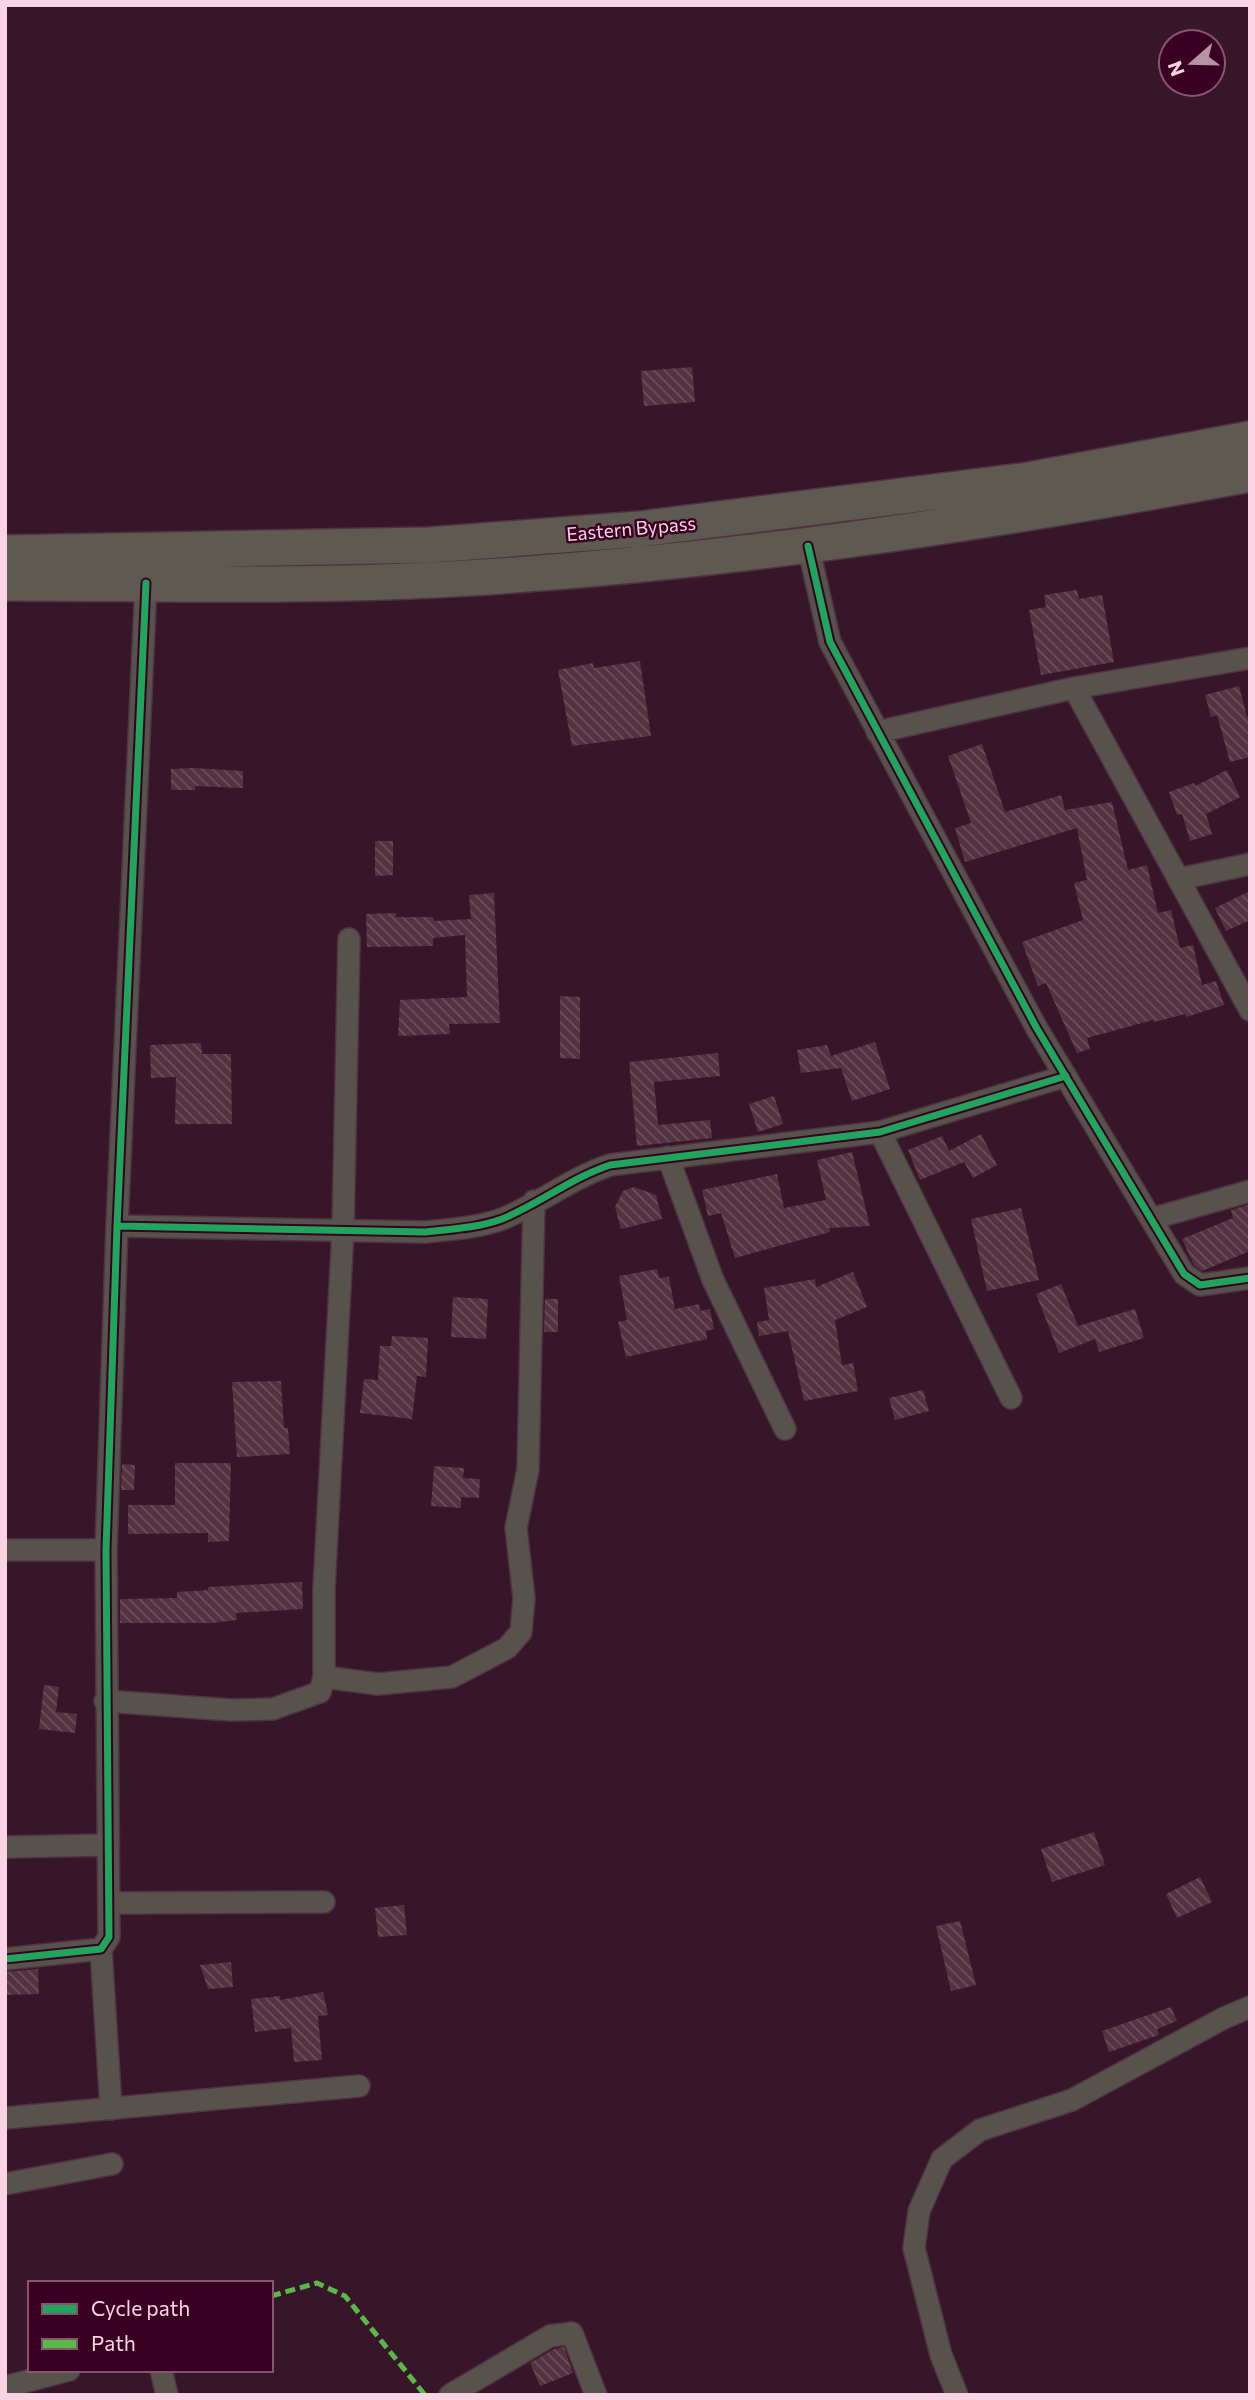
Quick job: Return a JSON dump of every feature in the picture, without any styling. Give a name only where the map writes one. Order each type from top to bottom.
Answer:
[{"type":"main road","name":"Eastern Bypass","points":[[5,553],[429,545],[639,529],[1029,480],[1250,439]]},
{"type":"main road","name":"Eastern Bypass","points":[[5,583],[432,580],[808,546],[1036,513],[1250,474]]},
{"type":"street","points":[[808,546],[830,642],[1066,1076],[1151,1219],[1191,1282],[1211,1286],[1250,1278]]},
{"type":"street","points":[[111,2109],[101,1949],[109,1937],[105,1701],[106,1550],[117,1226],[146,583]]},
{"type":"street","points":[[877,732],[1074,688],[1250,658]]},
{"type":"street","points":[[1074,688],[1250,1010]]},
{"type":"street","points":[[1179,880],[1250,864]]},
{"type":"street","points":[[105,1701],[231,1710],[273,1709],[320,1692],[324,1677],[324,1589],[343,1230],[349,939]]},
{"type":"street","points":[[117,1226],[426,1232],[467,1228],[503,1218],[580,1175],[610,1165],[880,1132],[1066,1076]]},
{"type":"street","points":[[880,1132],[1011,1398]]},
{"type":"street","points":[[668,1157],[713,1280],[785,1429]]},
{"type":"street","points":[[1151,1219],[1250,1191]]},
{"type":"street","points":[[324,1677],[378,1684],[452,1677],[507,1648],[522,1632],[524,1598],[516,1528],[528,1469],[534,1201]]},
{"type":"street","points":[[5,1550],[106,1550]]},
{"type":"street","points":[[5,1847],[108,1845]]},
{"type":"street","points":[[109,1903],[324,1902]]},
{"type":"street","points":[[5,1959],[101,1949]]},
{"type":"street","points":[[957,2395],[941,2355],[914,2248],[919,2211],[942,2159],[979,2130],[1072,2100],[1224,2018],[1250,2007]]},
{"type":"street","points":[[5,2119],[359,2086]]},
{"type":"street","points":[[5,2184],[112,2164]]},
{"type":"street","points":[[450,2395],[550,2336],[572,2333],[596,2395]]},
{"type":"street","points":[[5,2387],[61,2372]]},
{"type":"street","points":[[161,2372],[167,2395]]},
{"type":"building","points":[[692,367],[695,402],[644,406],[641,371]]},
{"type":"building","points":[[1077,590],[1079,599],[1102,595],[1114,662],[1041,675],[1029,610],[1046,607],[1044,595]]},
{"type":"building","points":[[640,661],[651,736],[572,746],[558,670],[593,663],[594,668]]},
{"type":"building","points":[[1239,686],[1247,717],[1250,716],[1250,757],[1230,762],[1217,715],[1211,717],[1205,695]]},
{"type":"building","points":[[982,744],[1005,812],[1061,795],[1065,810],[1112,802],[1128,870],[1147,865],[1158,913],[1171,910],[1180,948],[1193,945],[1202,985],[1216,981],[1224,1005],[1186,1017],[1185,1014],[1154,1022],[1153,1020],[1087,1038],[1090,1049],[1077,1053],[1046,983],[1038,986],[1022,942],[1083,920],[1074,883],[1087,880],[1077,828],[965,862],[955,828],[971,823],[948,756]]},
{"type":"building","points":[[171,769],[243,771],[243,788],[195,786],[195,790],[171,790]]},
{"type":"building","points":[[1227,770],[1240,797],[1206,814],[1212,834],[1190,841],[1182,814],[1177,815],[1169,792],[1194,783],[1195,786]]},
{"type":"building","points":[[375,841],[393,841],[393,875],[375,876]]},
{"type":"building","points":[[1250,891],[1250,920],[1226,931],[1215,908]]},
{"type":"building","points":[[494,893],[500,1023],[449,1024],[450,1034],[398,1036],[400,1000],[467,997],[465,935],[433,938],[433,946],[367,947],[366,914],[396,913],[396,917],[433,917],[434,921],[471,919],[469,895]]},
{"type":"building","points":[[560,996],[580,997],[580,1059],[560,1058]]},
{"type":"building","points":[[875,1042],[890,1089],[852,1101],[841,1068],[801,1073],[797,1050],[827,1045],[831,1056]]},
{"type":"building","points":[[201,1043],[202,1054],[231,1054],[232,1124],[175,1124],[176,1077],[151,1078],[150,1045]]},
{"type":"building","points":[[718,1053],[720,1076],[654,1082],[658,1125],[710,1120],[712,1138],[637,1146],[629,1062]]},
{"type":"building","points":[[774,1096],[783,1124],[758,1132],[749,1104]]},
{"type":"building","points":[[981,1134],[997,1165],[973,1178],[964,1162],[920,1180],[908,1150],[942,1136],[949,1151]]},
{"type":"building","points":[[852,1152],[870,1226],[829,1228],[830,1232],[735,1258],[721,1213],[708,1216],[702,1190],[777,1174],[784,1208],[826,1200],[817,1160]]},
{"type":"building","points":[[634,1187],[656,1195],[662,1219],[621,1229],[615,1207],[623,1191]]},
{"type":"building","points":[[1248,1205],[1250,1251],[1202,1271],[1194,1265],[1182,1239],[1233,1218],[1231,1210]]},
{"type":"building","points":[[1021,1208],[1039,1280],[987,1291],[971,1219]]},
{"type":"building","points":[[657,1269],[659,1278],[669,1277],[675,1309],[699,1304],[700,1311],[710,1309],[714,1329],[706,1331],[707,1339],[626,1357],[618,1322],[627,1320],[619,1276]]},
{"type":"building","points":[[853,1272],[867,1307],[835,1320],[842,1365],[853,1363],[858,1391],[804,1401],[788,1331],[759,1336],[757,1322],[769,1320],[764,1288],[815,1279],[816,1287]]},
{"type":"building","points":[[1061,1284],[1078,1326],[1135,1309],[1144,1338],[1099,1352],[1095,1339],[1059,1353],[1036,1294]]},
{"type":"building","points":[[453,1297],[488,1299],[486,1339],[451,1337]]},
{"type":"building","points":[[545,1299],[558,1299],[558,1332],[544,1332]]},
{"type":"building","points":[[392,1336],[428,1338],[426,1377],[417,1376],[412,1419],[360,1413],[364,1379],[378,1380],[380,1346],[391,1346]]},
{"type":"building","points":[[281,1381],[284,1428],[288,1428],[290,1454],[237,1457],[232,1382]]},
{"type":"building","points":[[923,1390],[929,1411],[895,1420],[889,1398]]},
{"type":"building","points":[[175,1463],[231,1463],[229,1541],[208,1542],[208,1533],[128,1534],[128,1505],[175,1505]]},
{"type":"building","points":[[122,1464],[135,1465],[134,1490],[121,1490]]},
{"type":"building","points":[[434,1466],[464,1468],[463,1478],[480,1479],[479,1498],[461,1497],[461,1508],[431,1506]]},
{"type":"building","points":[[302,1582],[303,1609],[236,1613],[237,1620],[211,1623],[120,1623],[120,1599],[177,1598],[177,1592],[208,1590],[208,1587]]},
{"type":"building","points":[[44,1685],[59,1687],[56,1712],[77,1714],[75,1733],[39,1729]]},
{"type":"building","points":[[1094,1832],[1105,1865],[1052,1882],[1041,1849]]},
{"type":"building","points":[[1200,1877],[1212,1902],[1177,1918],[1166,1894]]},
{"type":"building","points":[[404,1905],[407,1935],[378,1937],[375,1908]]},
{"type":"building","points":[[960,1921],[976,1985],[951,1991],[936,1926]]},
{"type":"building","points":[[231,1962],[233,1987],[208,1989],[200,1965]]},
{"type":"building","points":[[38,1969],[39,1994],[5,1995],[5,1972]]},
{"type":"building","points":[[323,1992],[328,2015],[318,2016],[322,2060],[294,2062],[291,2028],[255,2032],[251,1999],[280,1996],[280,2000]]},
{"type":"building","points":[[1171,2007],[1177,2021],[1157,2029],[1159,2035],[1109,2052],[1102,2031]]},
{"type":"building","points":[[564,2347],[573,2373],[540,2386],[530,2363],[554,2349]]},
{"type":"marked path","points":[[273,2295],[317,2283],[345,2296],[425,2395]]},
{"type":"cycle path","points":[[808,546],[830,642],[1036,1027],[1184,1274],[1200,1285],[1250,1278]]},
{"type":"cycle path","points":[[5,1959],[101,1949],[109,1937],[106,1550],[117,1226],[146,583]]},
{"type":"cycle path","points":[[117,1226],[426,1232],[474,1226],[516,1213],[610,1165],[880,1132],[1066,1076]]}]
